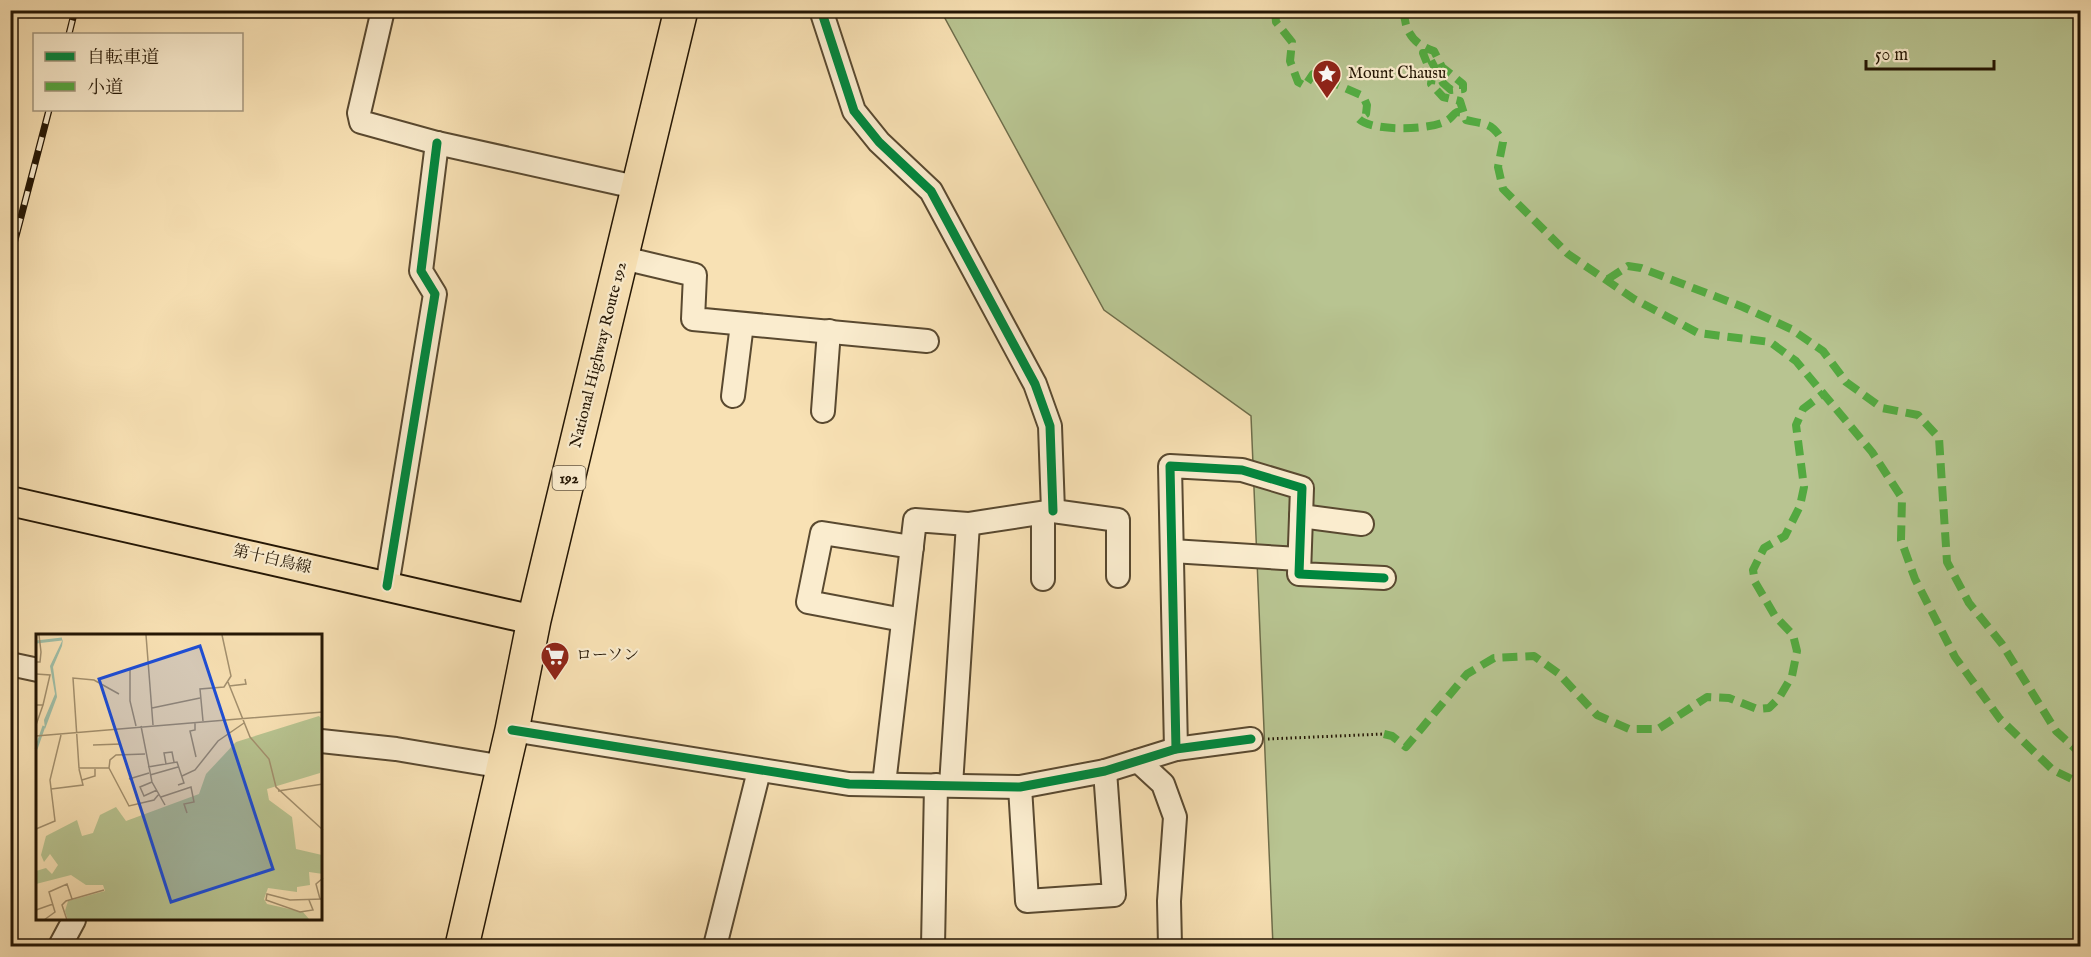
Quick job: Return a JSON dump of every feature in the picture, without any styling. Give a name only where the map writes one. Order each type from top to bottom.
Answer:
[{"type":"highway","name":"National Highway Route 192","points":[[462,946],[504,767],[534,620],[640,188],[681,10]]},
{"type":"main road","name":"第十白鳥線","points":[[10,501],[534,620]]},
{"type":"street","points":[[383,10],[360,113],[362,122],[437,143],[640,188]]},
{"type":"street","points":[[821,10],[854,111],[879,142],[932,191],[1035,384],[1050,426],[1048,512],[1043,579]]},
{"type":"street","points":[[387,586],[435,294],[421,271],[437,143]]},
{"type":"street","points":[[623,258],[695,275],[693,319],[927,341]]},
{"type":"street","points":[[733,396],[742,324]]},
{"type":"street","points":[[823,411],[829,331]]},
{"type":"street","points":[[1176,749],[1170,466],[1242,470],[1302,488],[1299,574],[1384,578]]},
{"type":"street","points":[[884,784],[915,520],[968,524],[1048,512],[1118,520],[1118,576]]},
{"type":"street","points":[[1301,516],[1362,524]]},
{"type":"street","points":[[933,946],[944,785],[968,524]]},
{"type":"street","points":[[903,620],[808,602],[822,533],[912,547]]},
{"type":"street","points":[[1172,551],[1299,559]]},
{"type":"street","points":[[10,664],[36,670]]},
{"type":"street","points":[[512,730],[849,784],[1020,787],[1105,771],[1176,749],[1251,739]]},
{"type":"street","points":[[322,741],[396,749],[504,767]]},
{"type":"street","points":[[1138,761],[1163,784],[1176,818],[1169,901],[1170,946]]},
{"type":"street","points":[[715,946],[759,771]]},
{"type":"street","points":[[1020,787],[1027,901],[1114,895],[1105,771]]},
{"type":"street","points":[[60,946],[73,921]]},
{"type":"path","points":[[1251,739],[1384,734]]},
{"type":"green space","points":[[941,11],[2080,11],[2080,946],[1273,946],[1251,416],[1104,310]]},
{"type":"railway","points":[[69,33],[75,10]]},
{"type":"railway","points":[[10,259],[49,111]]},
{"type":"marked path","points":[[1275,10],[1276,22],[1292,42],[1290,61],[1298,82],[1305,86],[1313,74],[1363,96],[1367,105],[1366,114],[1359,119],[1366,123],[1388,128],[1415,128],[1438,124],[1448,120],[1457,112],[1464,113]]},
{"type":"marked path","points":[[1404,10],[1408,31],[1421,45],[1434,51],[1442,67],[1463,84],[1463,89],[1451,90],[1443,83],[1427,53],[1423,53],[1432,76],[1431,84],[1443,97],[1460,101],[1466,120],[1488,125],[1496,131],[1503,142],[1498,167],[1503,189],[1568,254],[1634,299],[1698,333],[1770,342],[1796,361],[1872,452],[1902,498],[1901,540],[1915,579],[1955,657],[2000,719],[2053,770],[2080,783]]},
{"type":"marked path","points":[[1608,279],[1628,266],[1641,268],[1743,307],[1791,329],[1823,351],[1846,382],[1882,408],[1918,415],[1939,438],[1947,562],[1969,603],[2002,644],[2056,731],[2080,753]]},
{"type":"marked path","points":[[1384,734],[1392,736],[1406,747],[1467,674],[1494,658],[1534,656],[1558,673],[1597,715],[1629,729],[1658,729],[1707,697],[1729,698],[1757,709],[1769,708],[1779,698],[1792,676],[1797,651],[1793,635],[1775,616],[1755,582],[1753,570],[1764,548],[1785,536],[1800,506],[1804,487],[1796,425],[1803,409],[1824,393]]},
{"type":"cycle path","points":[[821,10],[854,111],[879,142],[931,191],[1035,384],[1050,426],[1053,511]]},
{"type":"cycle path","points":[[387,586],[435,294],[421,271],[437,143]]},
{"type":"cycle path","points":[[1176,749],[1170,466],[1242,470],[1302,488],[1299,574],[1384,578]]},
{"type":"cycle path","points":[[512,730],[849,784],[1020,787],[1105,771],[1176,749],[1251,739]]},
{"type":"place","name":"Mount Chausu","points":[[1327,100]]},
{"type":"place","name":"ローソン","points":[[555,682]]}]
